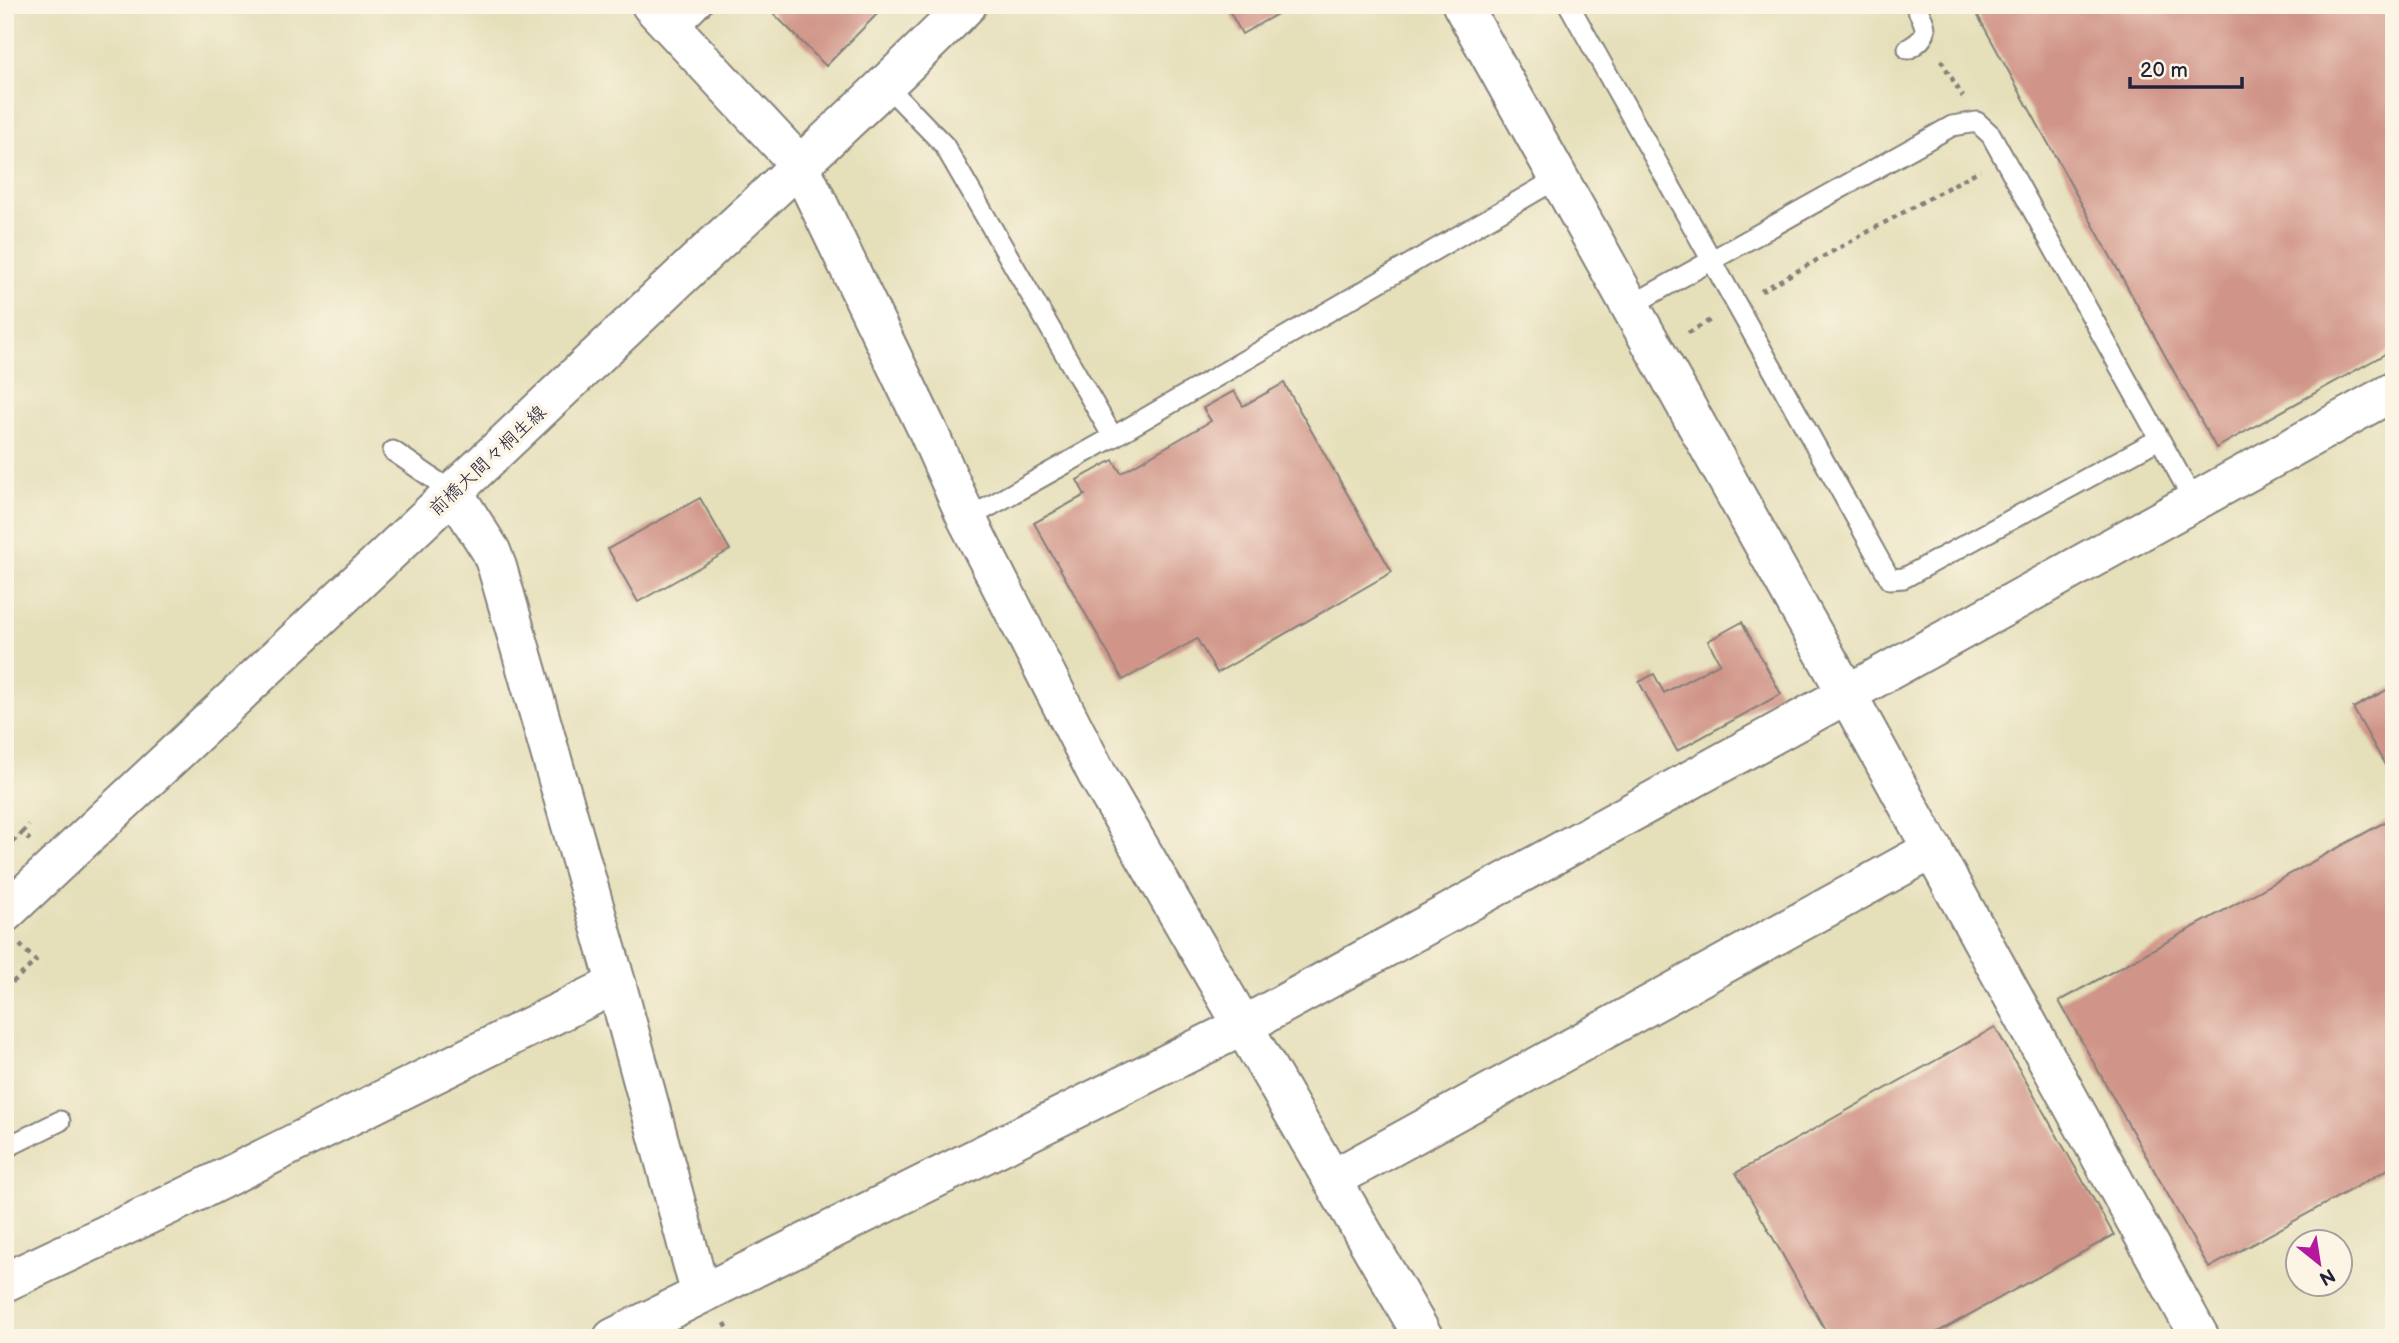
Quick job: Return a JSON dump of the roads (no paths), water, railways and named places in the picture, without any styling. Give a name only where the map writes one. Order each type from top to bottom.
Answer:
[{"type":"street","name":"前橋大間々桐生線","points":[[5,913],[454,493],[799,164],[887,86],[967,5]]},
{"type":"street","points":[[1462,5],[1933,849],[2200,1338]]},
{"type":"street","points":[[676,14],[799,164],[928,431],[967,519],[1097,774],[1424,1338]]},
{"type":"street","points":[[613,1338],[1243,1026],[2394,391]]},
{"type":"street","points":[[454,493],[491,551],[497,567],[617,986],[695,1277],[703,1293]]},
{"type":"street","points":[[1333,1179],[1933,849]]},
{"type":"street","points":[[5,1282],[182,1199],[602,991],[617,986]]},
{"type":"lane","points":[[1569,5],[1890,579],[1904,578],[2159,439]]},
{"type":"lane","points":[[1908,49],[1920,42],[1925,32],[1925,23],[1915,5]]},
{"type":"lane","points":[[887,86],[944,145],[1113,437]]},
{"type":"lane","points":[[1630,306],[1952,126],[1977,122],[1991,135],[2194,501]]},
{"type":"lane","points":[[967,519],[1113,437],[1558,177]]},
{"type":"lane","points":[[393,451],[454,493]]},
{"type":"lane","points":[[7,1143],[60,1121]]}]
